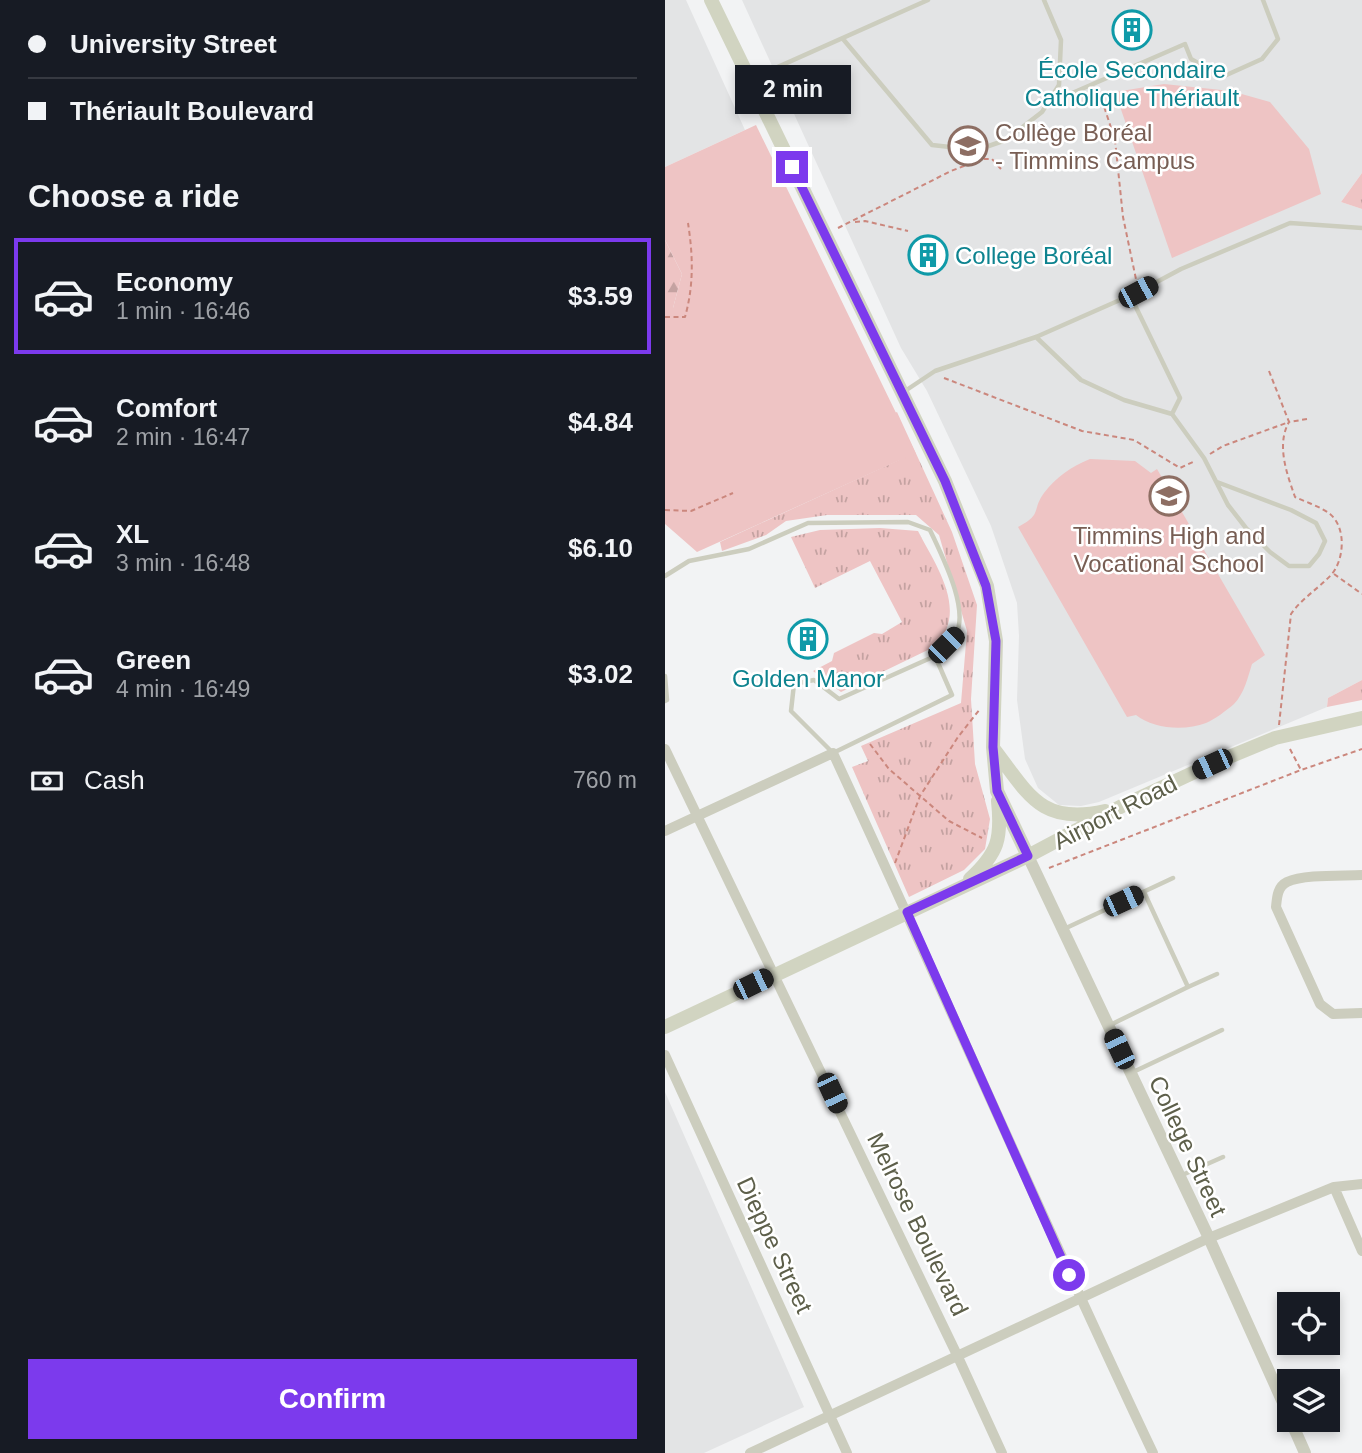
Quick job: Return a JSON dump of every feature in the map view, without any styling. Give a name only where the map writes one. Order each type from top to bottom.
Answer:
[{"type":"main road","points":[[711,0],[945,481],[986,586],[996,641],[993,747],[1001,828],[998,846],[987,862],[958,889]]},
{"type":"main road","name":"Airport Road","points":[[665,1027],[1028,856],[1122,806],[1212,764],[1283,736],[1362,718]]},
{"type":"main road","points":[[993,747],[1033,799],[1044,808],[1069,815],[1090,814],[1122,806]]},
{"type":"main road","points":[[997,791],[1028,856]]},
{"type":"street","name":"Melrose Boulevard","points":[[665,749],[1002,1453]]},
{"type":"street","points":[[665,831],[833,753],[1080,1299],[1153,1453]]},
{"type":"street","name":"College Street","points":[[1028,856],[1209,1238],[1277,1390]]},
{"type":"street","points":[[1362,875],[1305,878],[1287,882],[1277,895],[1276,907],[1320,1004],[1333,1014],[1362,1013]]},
{"type":"street","name":"Dieppe Street","points":[[665,1055],[847,1453]]},
{"type":"street","points":[[750,1453],[1209,1238],[1334,1187],[1362,1184]]},
{"type":"street","points":[[1334,1187],[1362,1251]]},
{"type":"street","name":"College Street","points":[[1296,1432],[1305,1453]]},
{"type":"lane","points":[[749,80],[928,0]]},
{"type":"lane","points":[[842,39],[932,145],[970,150],[1006,140],[1042,112],[1059,85],[1061,40],[1044,0]]},
{"type":"lane","points":[[1047,104],[1185,44],[1191,59],[1222,77],[1262,59],[1277,39],[1263,0]]},
{"type":"lane","points":[[902,393],[935,371],[1036,337],[1138,292],[1181,269],[1290,223],[1362,228]]},
{"type":"lane","points":[[1130,295],[1180,398],[1173,414]]},
{"type":"lane","points":[[1036,337],[1081,380],[1124,400],[1173,414],[1204,458],[1228,505],[1270,552],[1289,566],[1309,566],[1319,554],[1325,541],[1316,523],[1217,482]]},
{"type":"lane","points":[[665,576],[689,561],[749,549],[808,523],[908,522],[930,530],[948,568],[960,605],[956,634],[935,656],[839,699],[814,680],[794,684],[791,711],[833,753],[952,695],[935,656]]},
{"type":"lane","points":[[665,676],[665,701]]},
{"type":"lane","points":[[1063,930],[1173,878]]},
{"type":"lane","points":[[1144,891],[1188,987]]},
{"type":"lane","points":[[1108,1026],[1217,974]]},
{"type":"lane","points":[[1131,1073],[1222,1030]]},
{"type":"lane","points":[[1179,1176],[1223,1157]]},
{"type":"path","points":[[1097,82],[1115,140],[1123,217],[1138,292]]},
{"type":"path","points":[[824,233],[850,223],[951,171],[982,159],[992,159],[1001,169]]},
{"type":"path","points":[[850,223],[865,221],[908,231]]},
{"type":"path","points":[[665,317],[685,317],[692,293],[692,252],[688,223]]},
{"type":"path","points":[[935,371],[950,382],[1082,431],[1134,440],[1180,468],[1223,446],[1289,422],[1307,419]]},
{"type":"path","points":[[1269,371],[1289,422],[1284,432],[1283,452],[1295,497]]},
{"type":"path","points":[[665,510],[691,511],[733,493]]},
{"type":"path","points":[[1301,770],[1278,723],[1291,614],[1298,604],[1333,573],[1362,594]]},
{"type":"path","points":[[890,877],[920,796],[958,737],[980,710]]},
{"type":"path","points":[[865,737],[889,769],[949,821],[998,846]]},
{"type":"path","points":[[1036,873],[1301,770],[1362,750]]},
{"type":"shaded area","points":[[665,0],[686,0],[745,130],[665,167]]},
{"type":"shaded area","points":[[742,0],[1362,0],[1362,173],[1341,202],[1362,209],[1362,680],[1328,698],[1327,707],[1099,802],[1081,806],[1059,805],[1038,788],[1025,759],[1017,700],[1017,603],[991,526],[927,391],[901,348]]},
{"type":"shaded area","points":[[665,1092],[804,1407],[704,1453],[665,1453]]},
{"type":"green space","points":[[1164,84],[1231,91],[1270,102],[1309,149],[1321,194],[1172,258],[1115,92]]},
{"type":"green space","points":[[756,125],[916,454],[697,552],[665,524],[665,308],[673,308],[682,274],[665,240],[665,167]]},
{"type":"green space","points":[[1362,173],[1362,209],[1341,202]]},
{"type":"green space","points":[[665,240],[682,274],[673,308],[665,308]]},
{"type":"green space","points":[[897,412],[952,532],[977,605],[971,699],[975,764],[990,819],[985,849],[964,870],[909,897],[852,767],[868,761],[861,746],[961,703],[967,631],[939,535],[916,515],[827,515],[786,521],[766,535],[722,551],[720,542],[899,460],[883,419]]},
{"type":"green space","points":[[1090,459],[1135,461],[1151,473],[1157,469],[1265,655],[1252,664],[1245,685],[1234,704],[1209,722],[1198,726],[1169,727],[1151,723],[1136,715],[1127,717],[1018,527],[1031,519],[1044,493],[1059,477]]},
{"type":"green space","points":[[880,528],[918,531],[946,589],[950,604],[949,619],[944,633],[934,647],[841,692],[813,671],[832,661],[834,653],[874,633],[882,634],[902,622],[870,561],[815,588],[791,537],[820,530]]},
{"type":"green space","points":[[1362,680],[1362,700],[1327,707],[1328,698]]},
{"type":"place","name":"École Secondaire Catholique Thériault","points":[[1132,30]]},
{"type":"place","name":"Collège Boréal - Timmins Campus","points":[[968,146]]},
{"type":"place","name":"College Boréal","points":[[928,255]]},
{"type":"place","name":"Timmins High and Vocational School","points":[[1169,496]]},
{"type":"place","name":"Golden Manor","points":[[808,639]]},
{"type":"route","points":[[792,167],[945,481],[986,586],[996,641],[993,747],[997,791],[1028,856],[907,912],[1069,1275]]}]
